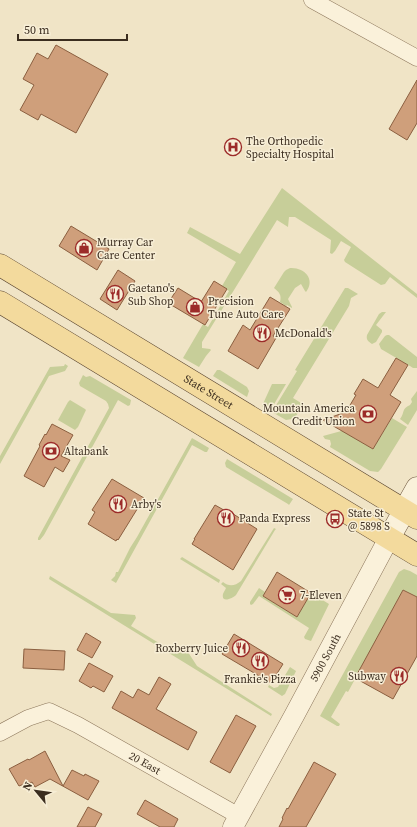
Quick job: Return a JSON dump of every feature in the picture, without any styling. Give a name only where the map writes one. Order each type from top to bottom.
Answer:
[{"type":"main road","name":"State Street","points":[[0,265],[411,515]]},
{"type":"main road","points":[[0,302],[417,556]]},
{"type":"main road","name":"5900 South","points":[[389,538],[411,515],[417,488]]},
{"type":"street","points":[[312,0],[417,58]]},
{"type":"street","name":"5900 South","points":[[236,821],[296,714],[389,538]]},
{"type":"street","name":"20 East","points":[[0,733],[28,718],[49,711],[78,725],[236,821]]},
{"type":"green space","points":[[282,188],[417,294],[417,298],[390,277],[385,284],[381,285],[345,262],[344,260],[351,247],[341,241],[332,254],[330,253],[331,240],[295,217],[289,217],[288,227],[277,220],[202,342],[202,348],[211,350],[199,367],[183,358],[203,324],[208,327],[229,291],[222,286],[236,262],[187,233],[190,227],[240,254]]},
{"type":"green space","points":[[290,268],[295,268],[304,272],[309,278],[310,283],[306,292],[301,284],[295,288],[288,299],[292,308],[280,302],[280,294],[274,288],[284,272]]},
{"type":"green space","points":[[345,288],[348,288],[358,294],[351,298],[349,306],[293,398],[302,405],[294,420],[286,420],[272,412],[297,371],[295,370]]},
{"type":"green space","points":[[386,312],[376,325],[382,330],[382,332],[376,342],[372,344],[368,340],[367,335],[379,314]]},
{"type":"green space","points":[[387,335],[417,357],[417,368],[413,368],[381,349],[379,344]]},
{"type":"green space","points":[[65,364],[68,366],[65,371],[49,376],[0,464],[0,456],[50,367],[64,366]]},
{"type":"green space","points":[[217,370],[220,370],[247,387],[249,391],[247,397],[213,376]]},
{"type":"green space","points":[[83,375],[86,377],[90,376],[131,400],[130,405],[128,406],[118,400],[44,535],[40,540],[38,540],[109,408],[106,401],[80,386],[79,383]]},
{"type":"green space","points":[[272,384],[286,384],[270,411],[262,406]]},
{"type":"green space","points":[[417,391],[417,410],[408,425],[400,419],[404,410],[412,402],[411,399]]},
{"type":"green space","points":[[70,400],[86,410],[75,430],[58,420]]},
{"type":"green space","points":[[392,418],[407,427],[378,472],[370,471],[330,447],[330,440],[325,439],[323,436],[345,430],[351,436],[373,449]]},
{"type":"green space","points":[[192,438],[209,448],[207,452],[192,445],[116,583],[111,580],[115,576],[116,572],[118,572]]},
{"type":"green space","points":[[227,459],[293,499],[289,505],[226,467],[225,463]]},
{"type":"green space","points":[[274,528],[276,529],[236,595],[225,600],[223,594],[226,588],[221,584],[223,582],[228,585],[232,585],[241,581]]},
{"type":"green space","points":[[182,557],[220,580],[219,583],[180,559]]},
{"type":"green space","points":[[404,569],[417,575],[417,597],[403,590],[348,692],[346,691],[331,717],[340,724],[337,726],[320,716],[399,572]]},
{"type":"green space","points":[[50,576],[111,613],[135,615],[136,618],[131,626],[177,654],[181,647],[184,646],[197,666],[272,714],[271,716],[49,579]]},
{"type":"green space","points":[[259,588],[265,592],[263,596],[297,617],[311,593],[329,604],[311,641],[305,639],[304,637],[309,628],[259,596],[253,604],[250,604]]},
{"type":"green space","points":[[290,667],[296,671],[285,694],[282,696],[268,687],[269,685],[274,688],[278,687]]},
{"type":"building","points":[[56,45],[108,74],[76,133],[41,114],[38,120],[20,110],[34,85],[23,79],[37,53],[48,59]]},
{"type":"building","points":[[417,80],[417,123],[407,140],[389,129]]},
{"type":"building","name":"Murray Car Care Center","points":[[71,226],[109,249],[97,270],[59,246]]},
{"type":"building","name":"Gaetano's Sub Shop","points":[[118,270],[135,281],[117,310],[100,299]]},
{"type":"building","name":"Precision Tune Auto Care","points":[[214,281],[227,289],[205,325],[168,303],[178,288],[201,302]]},
{"type":"building","name":"McDonald's","points":[[270,297],[290,309],[273,336],[276,338],[258,369],[228,351],[243,325],[250,330]]},
{"type":"building","name":"Mountain America Credit Union","points":[[396,358],[408,365],[390,395],[401,402],[373,449],[323,420],[346,412],[363,379],[378,388]]},
{"type":"building","name":"Altabank","points":[[52,424],[73,435],[61,456],[70,460],[63,472],[55,467],[44,487],[24,476],[40,446],[39,445]]},
{"type":"building","name":"Arby's","points":[[112,479],[144,498],[116,541],[88,524],[95,512],[92,510]]},
{"type":"building","points":[[215,505],[229,513],[230,512],[257,529],[233,570],[192,544]]},
{"type":"building","name":"7-Eleven","points":[[277,572],[311,593],[297,617],[263,596]]},
{"type":"building","points":[[403,590],[417,597],[417,656],[393,699],[355,678]]},
{"type":"building","points":[[86,633],[101,642],[92,658],[77,650]]},
{"type":"building","points":[[234,634],[283,664],[271,683],[222,654]]},
{"type":"building","points":[[24,649],[65,651],[64,670],[23,668]]},
{"type":"building","points":[[89,663],[113,676],[104,692],[93,686],[91,688],[79,681]]},
{"type":"building","points":[[159,677],[171,684],[156,709],[197,732],[188,750],[112,708],[121,691],[133,698],[138,689],[149,695]]},
{"type":"building","points":[[236,715],[256,726],[230,773],[210,762]]},
{"type":"building","points":[[45,751],[63,786],[72,770],[84,776],[85,774],[99,781],[88,800],[50,779],[35,787],[32,782],[25,786],[24,784],[19,786],[9,769]]},
{"type":"building","points":[[314,762],[336,774],[306,827],[279,827],[287,808],[288,809]]},
{"type":"building","points":[[145,800],[178,819],[174,827],[160,827],[137,814]]},
{"type":"building","points":[[88,807],[102,814],[95,827],[77,827]]},
{"type":"place","name":"The Orthopedic Specialty Hospital","points":[[233,147]]},
{"type":"place","name":"Murray Car Care Center","points":[[84,248]]},
{"type":"place","name":"Gaetano's Sub Shop","points":[[115,294]]},
{"type":"place","name":"Precision Tune Auto Care","points":[[195,307]]},
{"type":"place","name":"McDonald's","points":[[262,333]]},
{"type":"place","name":"Mountain America Credit Union","points":[[368,414]]},
{"type":"place","name":"Altabank","points":[[51,451]]},
{"type":"place","name":"Arby's","points":[[118,504]]},
{"type":"place","name":"Panda Express","points":[[226,518]]},
{"type":"place","name":"State St @ 5898 S","points":[[335,519]]},
{"type":"place","name":"7-Eleven","points":[[287,595]]},
{"type":"place","name":"Roxberry Juice","points":[[241,648]]},
{"type":"place","name":"Frankie's Pizza","points":[[260,661]]},
{"type":"place","name":"Subway","points":[[399,676]]}]
